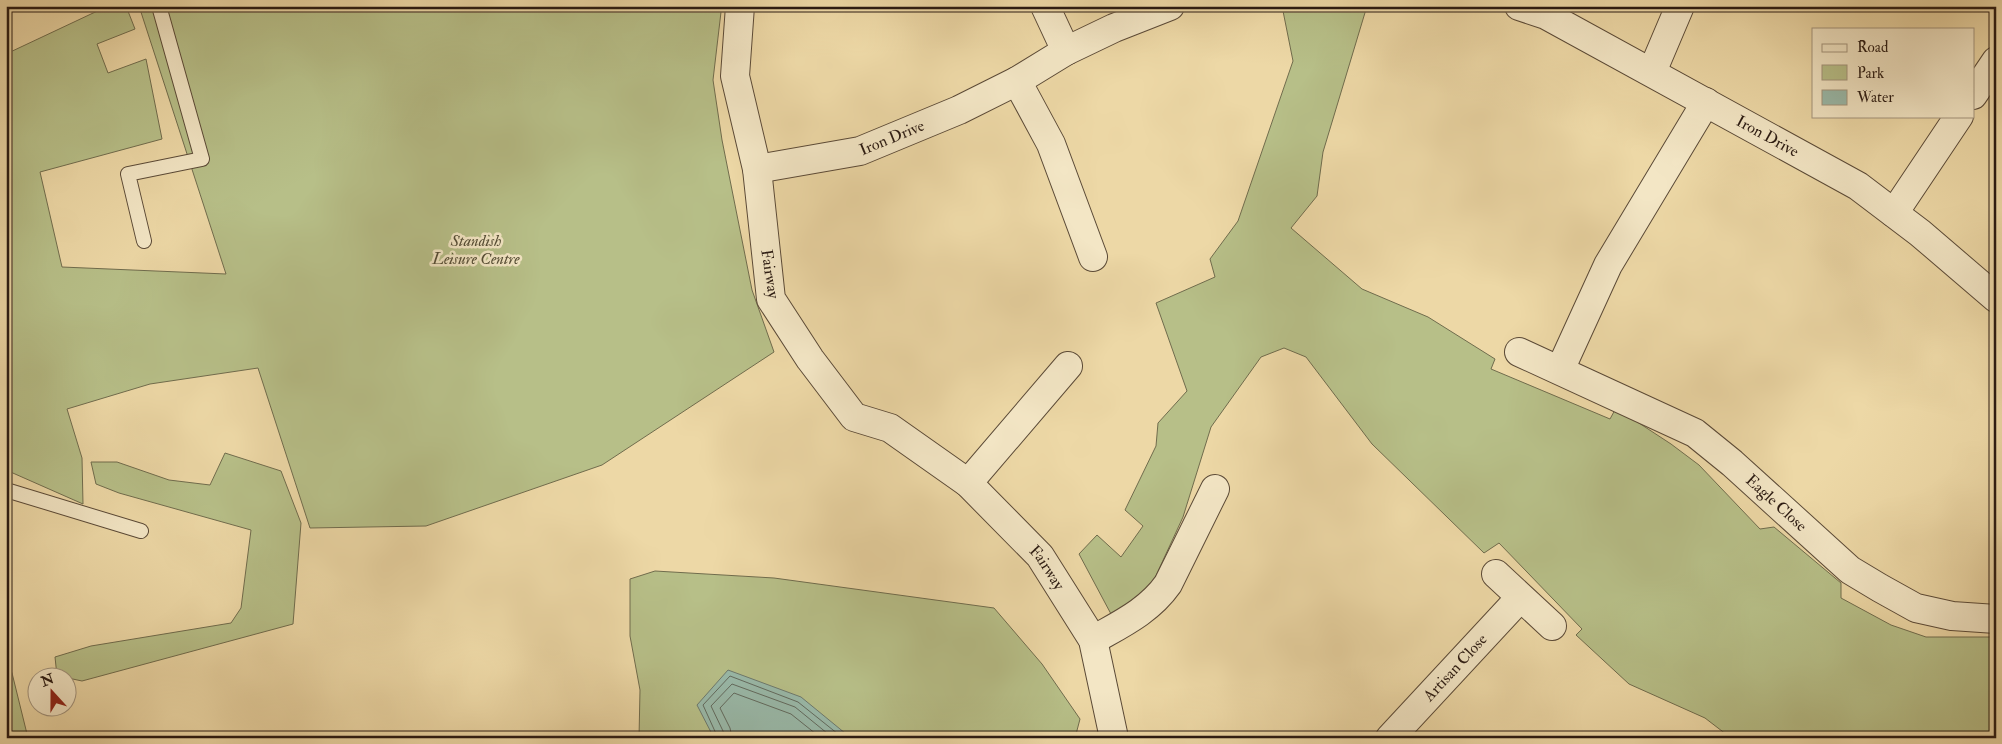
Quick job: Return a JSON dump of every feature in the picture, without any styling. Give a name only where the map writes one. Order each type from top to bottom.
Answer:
[{"type":"street","name":"Fairway","points":[[740,6],[735,76],[757,169],[771,299],[810,360],[854,417],[890,428],[968,483],[1040,556],[1093,640],[1114,738]]},
{"type":"street","points":[[1045,6],[1066,51]]},
{"type":"street","name":"Iron Drive","points":[[757,169],[860,151],[958,110],[1017,81],[1066,51],[1114,28],[1170,6]]},
{"type":"street","name":"Iron Drive","points":[[1519,6],[1546,15],[1858,186],[1920,233],[1996,298]]},
{"type":"street","points":[[1652,72],[1680,6]]},
{"type":"street","points":[[1974,94],[1996,62]]},
{"type":"street","points":[[1017,81],[1051,144],[1093,257]]},
{"type":"street","points":[[1560,370],[1608,265],[1706,102]]},
{"type":"street","points":[[1894,213],[1958,118]]},
{"type":"street","name":"Eagle Close","points":[[1519,352],[1695,433],[1732,463],[1850,570],[1880,588],[1916,608],[1952,616],[1996,620]]},
{"type":"street","points":[[968,483],[1068,366]]},
{"type":"street","points":[[1093,640],[1146,608],[1159,597],[1168,584],[1215,489]]},
{"type":"street","points":[[1496,574],[1552,626]]},
{"type":"street","name":"Artisan Close","points":[[1390,738],[1520,598]]},
{"type":"lane","points":[[144,240],[128,174],[202,159],[159,6]]},
{"type":"lane","points":[[6,490],[141,531]]},
{"type":"green space","name":"Standish Leisure Centre","points":[[108,6],[126,6],[135,29],[97,44],[108,73],[146,59],[162,139],[40,172],[62,267],[226,274],[139,6],[720,6],[721,12],[713,80],[722,140],[752,290],[774,352],[602,465],[426,526],[310,528],[258,368],[150,384],[67,409],[82,458],[83,504],[6,470],[6,54]]},
{"type":"green space","points":[[1282,6],[1367,6],[1323,152],[1317,196],[1291,228],[1362,289],[1428,317],[1495,359],[1491,369],[1610,419],[1616,408],[1671,444],[1699,465],[1760,529],[1774,527],[1841,583],[1841,598],[1891,625],[1926,637],[1996,637],[1996,738],[1731,738],[1705,718],[1629,684],[1576,635],[1582,629],[1499,543],[1484,553],[1372,444],[1306,357],[1284,348],[1261,357],[1211,427],[1183,517],[1147,595],[1111,614],[1079,554],[1097,535],[1121,557],[1143,526],[1125,510],[1156,446],[1158,423],[1187,391],[1156,303],[1215,277],[1210,259],[1238,221],[1293,61]]},
{"type":"green space","points":[[225,453],[281,471],[301,523],[293,624],[82,681],[78,680],[78,666],[56,666],[55,657],[91,646],[231,623],[241,608],[251,530],[119,493],[96,484],[91,462],[117,462],[169,480],[210,485]]},
{"type":"green space","points":[[655,571],[774,578],[994,608],[1042,664],[1080,719],[1075,738],[639,738],[640,690],[630,636],[630,579]]},
{"type":"green space","points":[[6,659],[12,673],[28,738],[6,738]]},
{"type":"water","points":[[728,670],[801,697],[851,738],[714,738],[697,705]]}]
